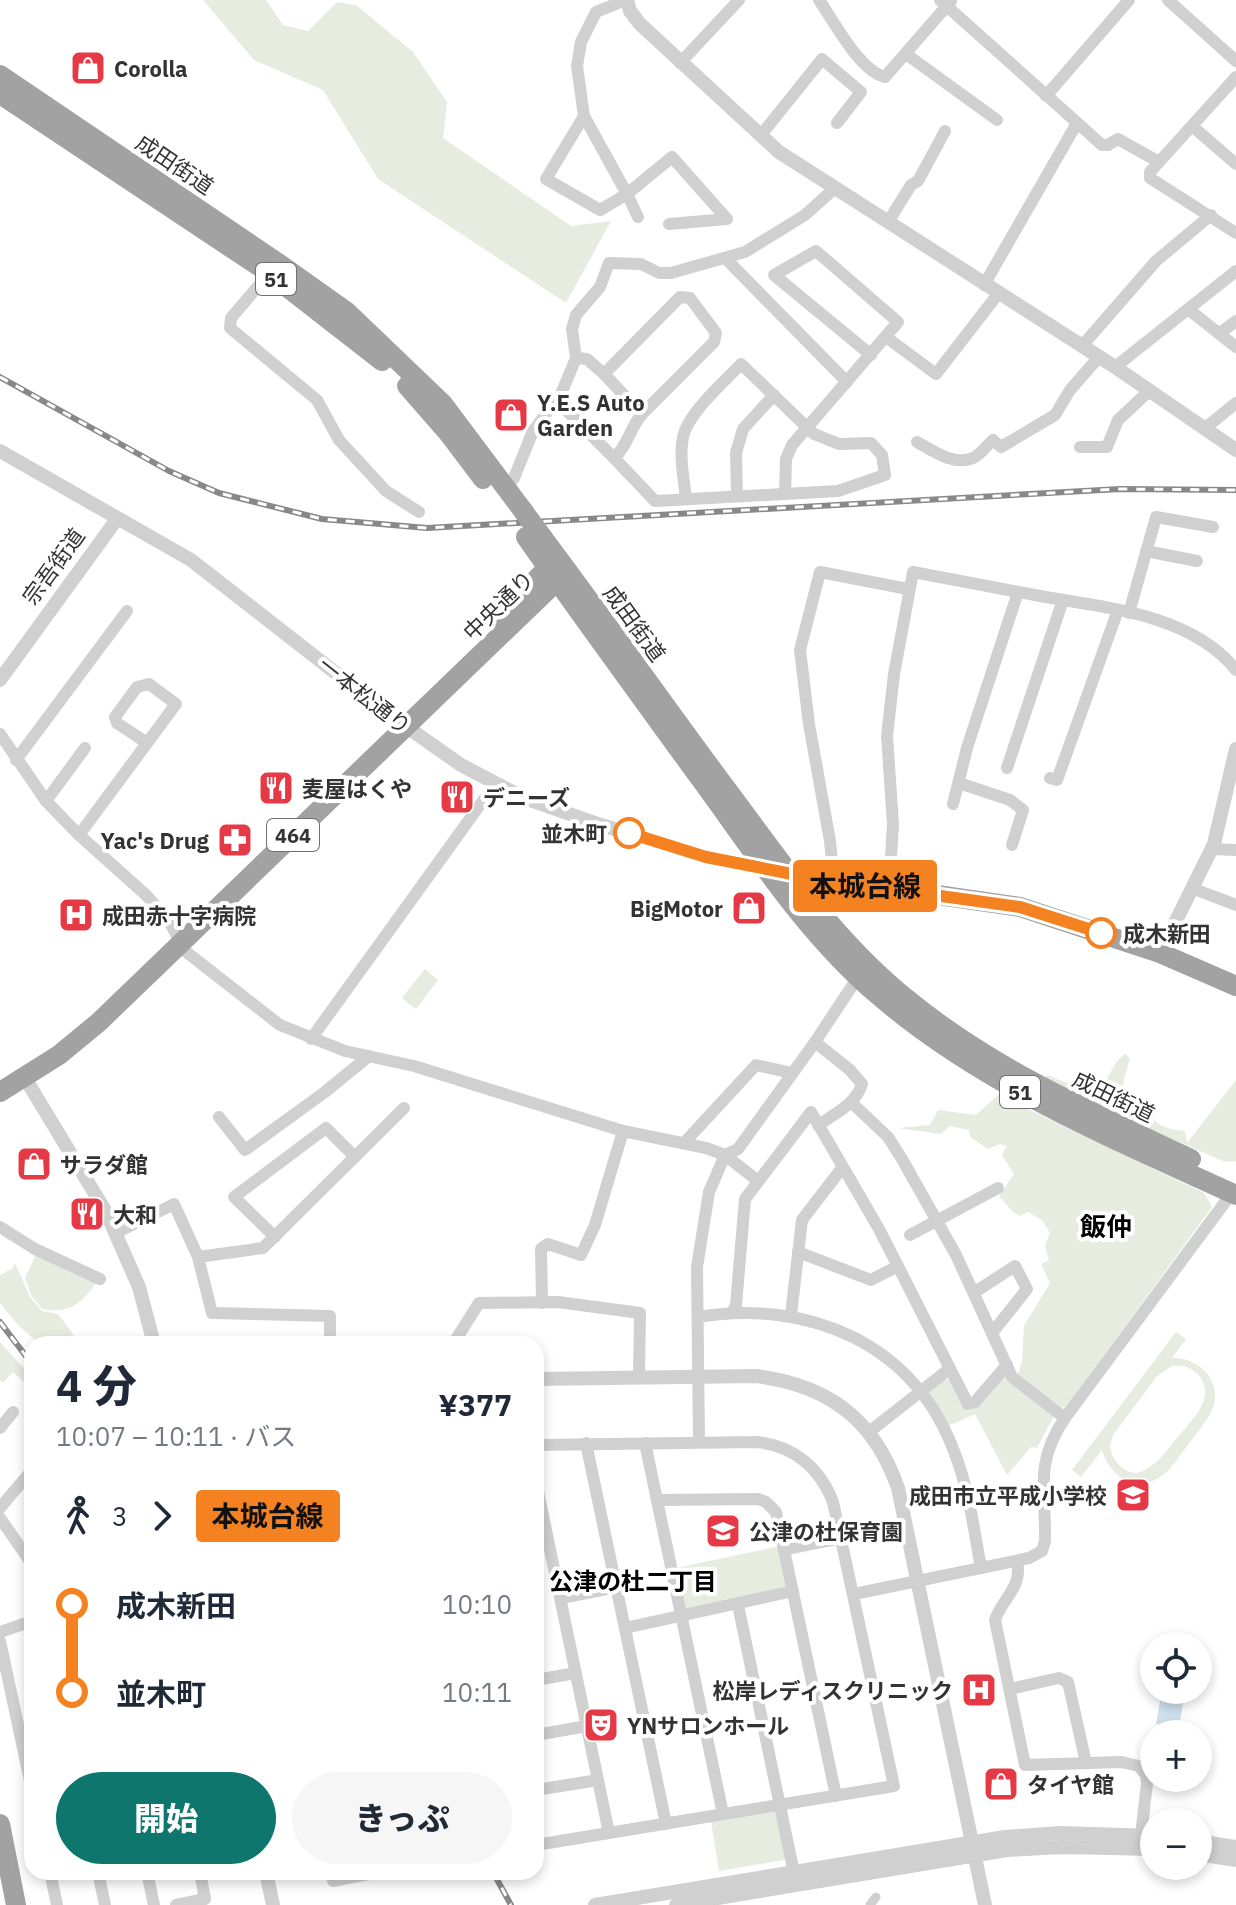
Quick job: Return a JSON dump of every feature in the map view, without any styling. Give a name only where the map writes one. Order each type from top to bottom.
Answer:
[{"type":"highway","name":"成田街道","points":[[0,75],[273,268],[393,372],[516,513],[764,868],[858,977],[918,1027],[973,1065],[1045,1106],[1235,1189]]},
{"type":"highway","name":"成田街道","points":[[0,94],[347,312],[411,371],[465,430],[506,488],[516,513]]},
{"type":"highway","name":"成田街道","points":[[556,571],[788,873],[900,994],[982,1053],[1235,1189]]},
{"type":"highway","name":"中央通り","points":[[0,1077],[49,1047],[177,937],[556,571]]},
{"type":"highway","points":[[764,868],[834,882],[1020,907],[1160,953],[1236,986]]},
{"type":"highway","name":"中央通り","points":[[0,1092],[25,1078],[99,1022],[177,937]]},
{"type":"highway","points":[[0,1824],[3,1857],[16,1905]]},
{"type":"street","points":[[638,217],[584,116],[577,66],[581,42],[596,12],[626,0],[640,24],[779,152],[1115,367],[1236,450]]},
{"type":"street","points":[[680,63],[739,0]]},
{"type":"street","points":[[819,0],[857,55],[876,75],[885,77],[946,2],[1102,145],[1118,139],[1159,162]]},
{"type":"street","points":[[1046,96],[1129,0]]},
{"type":"street","points":[[1168,0],[1236,61]]},
{"type":"street","points":[[906,54],[997,120]]},
{"type":"street","points":[[761,135],[822,59],[861,92],[837,123]]},
{"type":"street","points":[[1236,77],[1150,172],[1150,178],[1236,233]]},
{"type":"street","points":[[584,116],[546,179],[600,210],[627,194],[672,157],[727,219],[669,224]]},
{"type":"street","points":[[984,285],[1077,123]]},
{"type":"street","points":[[1192,126],[1236,164]]},
{"type":"street","points":[[888,222],[911,185],[918,181],[945,131]]},
{"type":"street","points":[[506,488],[514,478],[533,431],[555,403],[576,358],[572,329],[576,315],[600,287],[609,263],[641,264],[659,273],[671,273],[745,252],[805,215],[835,188]]},
{"type":"street","points":[[1082,346],[1156,261],[1211,215]]},
{"type":"street","points":[[785,494],[786,459],[792,445],[871,355],[898,322],[816,251],[774,275],[871,355]]},
{"type":"street","points":[[725,258],[847,382]]},
{"type":"street","points":[[273,268],[231,318],[230,328],[317,400],[339,440],[386,491],[419,512]]},
{"type":"street","points":[[1115,367],[1236,271]]},
{"type":"street","points":[[886,337],[936,374],[998,294]]},
{"type":"street","points":[[604,374],[680,297],[690,298],[716,333],[714,342],[642,414],[630,429],[622,451],[614,458]]},
{"type":"street","points":[[1188,309],[1236,347]]},
{"type":"street","points":[[1220,333],[1236,321]]},
{"type":"street","points":[[917,442],[942,456],[959,460],[974,458],[993,440],[1001,447],[1055,415],[1070,390],[1099,357]]},
{"type":"street","points":[[576,358],[587,359],[642,414]]},
{"type":"street","points":[[555,403],[563,407],[655,501],[838,491],[885,475],[882,455],[871,443],[839,444],[814,434],[741,364],[692,418],[683,435],[686,499]]},
{"type":"street","points":[[1080,447],[1107,447],[1118,420],[1149,391]]},
{"type":"street","points":[[737,496],[736,453],[743,429],[774,395]]},
{"type":"street","points":[[1204,429],[1236,403]]},
{"type":"street","name":"一本松通り","points":[[0,451],[191,560],[400,723],[495,784],[538,803],[670,846],[706,857],[764,868]]},
{"type":"street","points":[[1050,778],[1057,780],[1146,551],[1156,517],[1213,527]]},
{"type":"street","name":"宗吾街道","points":[[0,680],[117,519]]},
{"type":"street","points":[[1146,551],[1197,561]]},
{"type":"street","points":[[834,882],[800,650],[820,572],[908,589]]},
{"type":"street","points":[[889,889],[893,824],[887,736],[913,572],[1123,611],[1176,627],[1211,645],[1236,670]]},
{"type":"street","points":[[953,804],[1018,592]]},
{"type":"street","points":[[1007,768],[1063,600]]},
{"type":"street","points":[[16,760],[127,611]]},
{"type":"street","points":[[79,835],[176,704],[149,684],[137,687],[115,717],[117,723],[147,743]]},
{"type":"street","points":[[0,734],[46,801],[146,895],[169,921],[185,951],[280,1025],[311,1039],[414,1066],[623,1131],[725,1155],[758,1181]]},
{"type":"street","points":[[46,801],[85,748]]},
{"type":"street","points":[[1160,953],[1212,849],[1236,749]]},
{"type":"street","points":[[959,783],[1010,800],[1023,810],[1012,845]]},
{"type":"street","points":[[311,1039],[495,784]]},
{"type":"street","points":[[1212,849],[1236,850]]},
{"type":"street","points":[[1194,889],[1236,905]]},
{"type":"street","points":[[699,1442],[697,1267],[709,1192],[725,1155],[738,1149],[858,977]]},
{"type":"street","points":[[815,1042],[850,1070],[862,1084],[851,1102],[818,1125]]},
{"type":"street","points":[[219,1117],[245,1150],[369,1056]]},
{"type":"street","points":[[684,1143],[756,1065],[792,1073]]},
{"type":"street","points":[[25,1078],[106,1212],[139,1287],[152,1336]]},
{"type":"street","points":[[851,1102],[888,1137],[975,1292],[1012,1377],[1065,1418]]},
{"type":"street","points":[[198,1257],[263,1248],[404,1108]]},
{"type":"street","points":[[733,1311],[745,1199],[811,1112],[879,1229],[948,1370],[968,1404],[975,1402],[1007,1365]]},
{"type":"street","points":[[275,1237],[234,1197],[326,1128],[355,1157]]},
{"type":"street","points":[[542,1303],[541,1249],[548,1244],[581,1255],[595,1225],[623,1131]]},
{"type":"street","points":[[791,1315],[802,1220],[842,1168]]},
{"type":"street","points":[[910,1235],[998,1188]]},
{"type":"street","points":[[854,1594],[1034,1557],[1044,1547],[1043,1469],[1050,1443],[1065,1418],[1235,1189]]},
{"type":"street","points":[[116,1233],[174,1204],[198,1257],[212,1313],[330,1316],[330,1336]]},
{"type":"street","points":[[0,1227],[35,1249],[100,1279]]},
{"type":"street","points":[[798,1252],[871,1280],[898,1266]]},
{"type":"street","points":[[975,1292],[1015,1266],[1027,1289],[992,1333]]},
{"type":"street","points":[[458,1336],[479,1303],[542,1303],[640,1313],[639,1377]]},
{"type":"street","points":[[698,1317],[733,1311],[791,1315],[827,1325],[883,1356],[921,1392],[945,1429],[955,1452],[981,1568]]},
{"type":"street","points":[[869,1432],[948,1370]]},
{"type":"street","points":[[544,1379],[756,1376],[806,1386],[830,1398],[869,1432],[891,1467],[898,1488],[985,1905]]},
{"type":"street","points":[[0,1428],[13,1412]]},
{"type":"street","points":[[586,1443],[666,1824]]},
{"type":"street","points":[[645,1443],[723,1814]]},
{"type":"street","points":[[544,1445],[770,1443],[794,1453],[814,1469],[829,1489],[894,1786],[544,1844]]},
{"type":"street","points":[[0,1508],[24,1480]]},
{"type":"street","points":[[657,1500],[763,1500],[778,1516],[836,1796]]},
{"type":"street","points":[[0,1518],[24,1552]]},
{"type":"street","points":[[544,1519],[609,1833]]},
{"type":"street","points":[[786,1549],[841,1538]]},
{"type":"street","points":[[1017,1561],[1019,1570],[1013,1592],[995,1620],[1025,1765],[1133,1763],[1144,1770],[1147,1808]]},
{"type":"street","points":[[561,1598],[617,1587]]},
{"type":"street","points":[[625,1628],[793,1591]]},
{"type":"street","points":[[738,1605],[794,1873]]},
{"type":"street","points":[[0,1632],[24,1624]]},
{"type":"street","points":[[0,1641],[6,1701],[24,1759]]},
{"type":"street","points":[[544,1679],[576,1673]]},
{"type":"street","points":[[1010,1689],[1059,1678],[1068,1682],[1086,1763]]},
{"type":"street","points":[[544,1734],[587,1726]]},
{"type":"street","points":[[544,1789],[598,1780]]},
{"type":"street","points":[[676,1905],[1060,1833],[1140,1835]]},
{"type":"street","points":[[1212,1843],[1236,1847]]},
{"type":"street","points":[[595,1905],[884,1858],[975,1849],[1140,1849]]},
{"type":"street","points":[[1212,1856],[1236,1860]]},
{"type":"street","points":[[52,1880],[57,1905]]},
{"type":"street","points":[[100,1880],[105,1905]]},
{"type":"street","points":[[149,1880],[154,1905]]},
{"type":"street","points":[[176,1905],[205,1899],[201,1880]]},
{"type":"street","points":[[268,1880],[273,1905]]},
{"type":"shaded area","points":[[203,0],[266,0],[283,25],[308,31],[337,2],[356,5],[413,52],[447,102],[443,138],[571,226],[611,221],[566,303],[378,179],[323,90],[254,60]]},
{"type":"shaded area","points":[[425,969],[438,980],[416,1009],[402,998]]},
{"type":"shaded area","points":[[1125,1054],[1130,1058],[1123,1083],[1135,1105],[1134,1121],[1045,1079],[1047,1075],[1097,1095],[1117,1061]]},
{"type":"shaded area","points":[[1236,1080],[1236,1161],[1225,1162],[1143,1126],[1143,1111],[1148,1111],[1159,1124],[1185,1131],[1187,1143]]},
{"type":"shaded area","points":[[998,1095],[1204,1193],[1212,1207],[1066,1407],[1061,1407],[1018,1374],[1024,1326],[1050,1283],[1041,1264],[1049,1260],[1045,1246],[1050,1233],[1043,1221],[1028,1212],[1020,1216],[999,1196],[1014,1174],[1002,1155],[1006,1146],[1000,1144],[988,1149],[970,1137],[969,1130],[950,1126],[941,1134],[898,1128],[930,1125],[938,1110],[976,1115]]},
{"type":"shaded area","points":[[37,1252],[97,1282],[74,1306],[60,1310],[42,1309],[31,1295],[25,1278]]},
{"type":"shaded area","points":[[15,1263],[30,1297],[42,1311],[58,1314],[73,1336],[30,1336],[19,1326],[0,1303],[0,1275],[13,1268]]},
{"type":"shaded area","points":[[1176,1332],[1186,1339],[1172,1358],[1190,1361],[1205,1371],[1213,1385],[1214,1405],[1204,1424],[1171,1467],[1153,1480],[1135,1483],[1111,1468],[1102,1450],[1081,1477],[1072,1470]],"holes":[[[1172,1366],[1184,1366],[1200,1377],[1205,1393],[1200,1409],[1156,1462],[1147,1469],[1130,1472],[1121,1467],[1112,1455],[1110,1446],[1113,1435],[1157,1376]]]},
{"type":"shaded area","points":[[0,1342],[24,1369],[24,1382],[13,1372],[3,1383],[0,1380]]},
{"type":"shaded area","points":[[1002,1377],[1007,1377],[1054,1416],[1037,1448],[1031,1447],[1007,1475],[975,1414],[948,1426],[929,1395],[930,1390],[945,1379],[950,1380],[968,1411],[975,1408]]},
{"type":"shaded area","points":[[780,1546],[788,1586],[685,1612],[676,1568]]},
{"type":"shaded area","points":[[773,1810],[777,1813],[786,1856],[784,1860],[719,1871],[711,1821]]},
{"type":"water","points":[[1160,1704],[1183,1704],[1180,1720],[1157,1720]]},
{"type":"railway","points":[[0,377],[169,471],[219,493],[322,519],[427,528],[1120,489],[1236,490]]},
{"type":"railway","points":[[0,1322],[24,1354]]},
{"type":"railway","points":[[497,1880],[511,1905]]},
{"type":"bus line","name":"本城台線","points":[[629,833],[706,857],[812,878],[1020,907],[1101,933]]},
{"type":"place","name":"Corolla","points":[[88,68]]},
{"type":"place","name":"Y.E.S Auto Garden","points":[[511,415]]},
{"type":"place","name":"麦屋はくや","points":[[276,788]]},
{"type":"place","name":"デニーズ","points":[[457,797]]},
{"type":"place","name":"並木町","points":[[629,833]]},
{"type":"place","name":"Yac's Drug","points":[[235,840]]},
{"type":"place","name":"BigMotor","points":[[749,908]]},
{"type":"place","name":"成田赤十字病院","points":[[76,915]]},
{"type":"place","name":"成木新田","points":[[1101,933]]},
{"type":"place","name":"サラダ館","points":[[34,1164]]},
{"type":"place","name":"大和","points":[[87,1214]]},
{"type":"place","name":"成田市立平成小学校","points":[[1133,1495]]},
{"type":"place","name":"公津の杜保育園","points":[[723,1531]]},
{"type":"place","name":"松岸レディスクリニック","points":[[979,1690]]},
{"type":"place","name":"YNサロンホール","points":[[601,1725]]},
{"type":"place","name":"タイヤ館","points":[[1001,1784]]},
{"type":"district","name":"飯仲","points":[[1106,1226]]},
{"type":"district","name":"公津の杜二丁目","points":[[633,1581]]}]
